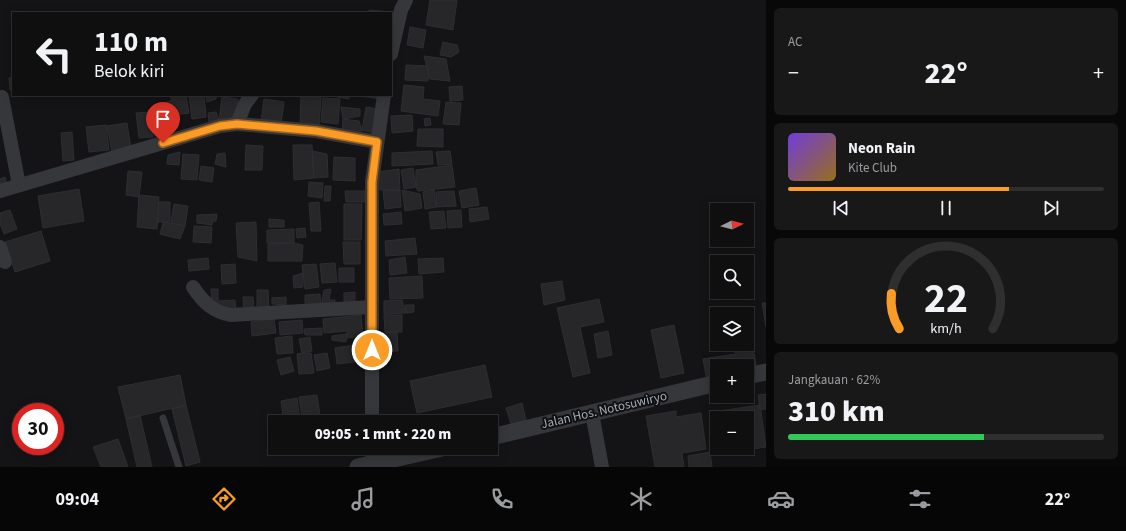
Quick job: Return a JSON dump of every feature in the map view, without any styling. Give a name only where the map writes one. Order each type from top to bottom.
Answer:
[{"type":"street","points":[[392,50],[406,0]]},
{"type":"street","points":[[237,124],[242,111],[251,96]]},
{"type":"street","points":[[372,415],[372,182],[384,96]]},
{"type":"street","points":[[2,97],[19,185]]},
{"type":"street","points":[[0,191],[220,126],[237,124],[316,131],[377,142]]},
{"type":"street","points":[[0,247],[5,262]]},
{"type":"street","points":[[193,288],[206,304],[217,312],[231,315],[372,307]]},
{"type":"street","points":[[754,375],[766,372]]},
{"type":"street","name":"Jalan Hos. Notosuwiryo","points":[[498,435],[710,385]]},
{"type":"street","points":[[592,413],[602,467]]},
{"type":"street","points":[[369,461],[403,455]]},
{"type":"lane","points":[[162,418],[179,467]]},
{"type":"building","points":[[430,0],[457,0],[453,30],[426,25]]},
{"type":"building","points":[[369,10],[391,12],[369,12]]},
{"type":"building","points":[[410,27],[426,30],[423,48],[407,45]]},
{"type":"building","points":[[443,42],[457,45],[459,52],[451,57],[440,55]]},
{"type":"building","points":[[424,56],[446,59],[450,81],[430,79]]},
{"type":"building","points":[[406,65],[429,66],[428,81],[405,80]]},
{"type":"building","points":[[12,77],[12,89],[10,90],[9,78]]},
{"type":"building","points":[[404,85],[424,87],[423,99],[440,101],[438,116],[401,111]]},
{"type":"building","points":[[462,86],[463,100],[450,101],[449,87]]},
{"type":"building","points":[[170,96],[186,96],[189,113],[175,115],[165,103],[172,100]]},
{"type":"building","points":[[189,96],[204,96],[206,117],[192,119]]},
{"type":"building","points":[[206,96],[216,96],[216,99],[207,102]]},
{"type":"building","points":[[301,96],[321,97],[319,126],[300,125]]},
{"type":"building","points":[[349,96],[349,99],[337,97]]},
{"type":"building","points":[[360,96],[382,96],[381,99]]},
{"type":"building","points":[[222,97],[238,99],[234,122],[219,120]]},
{"type":"building","points":[[323,98],[340,99],[338,124],[321,122]]},
{"type":"building","points":[[264,99],[284,102],[281,124],[261,121]]},
{"type":"building","points":[[446,102],[461,103],[459,125],[443,124]]},
{"type":"building","points":[[341,107],[360,109],[360,116],[343,119]]},
{"type":"building","points":[[366,107],[379,109],[375,133],[362,130]]},
{"type":"building","points":[[172,109],[173,115],[167,115],[170,134],[155,136],[152,112]]},
{"type":"building","points":[[150,112],[153,137],[139,138],[136,113]]},
{"type":"building","points":[[216,112],[219,120],[209,122],[208,113]]},
{"type":"building","points":[[412,115],[413,131],[392,133],[391,116]]},
{"type":"building","points":[[430,118],[431,125],[425,126],[424,119]]},
{"type":"building","points":[[343,119],[359,121],[362,130],[358,135],[342,134]]},
{"type":"building","points":[[127,123],[131,149],[112,152],[107,126]]},
{"type":"building","points":[[106,125],[109,150],[89,152],[86,127]]},
{"type":"building","points":[[418,129],[443,129],[443,147],[417,146]]},
{"type":"building","points":[[72,132],[74,160],[63,161],[61,133]]},
{"type":"building","points":[[246,145],[263,146],[262,170],[245,170]]},
{"type":"building","points":[[293,145],[312,145],[314,178],[294,180]]},
{"type":"building","points":[[312,151],[327,154],[328,177],[314,178]]},
{"type":"building","points":[[432,151],[433,164],[392,166],[392,153]]},
{"type":"building","points":[[450,151],[452,164],[438,165],[436,152]]},
{"type":"building","points":[[180,152],[179,165],[167,164],[168,155]]},
{"type":"building","points":[[225,153],[226,167],[215,164],[217,154]]},
{"type":"building","points":[[183,154],[199,155],[197,180],[181,179]]},
{"type":"building","points":[[334,157],[355,158],[355,181],[333,180]]},
{"type":"building","points":[[452,165],[455,187],[418,191],[416,187],[416,170]]},
{"type":"building","points":[[201,166],[214,168],[212,182],[199,180]]},
{"type":"building","points":[[413,168],[416,187],[404,189],[401,170]]},
{"type":"building","points":[[399,169],[400,190],[378,190],[377,172]]},
{"type":"building","points":[[128,171],[142,172],[139,197],[126,195]]},
{"type":"building","points":[[5,177],[7,185],[0,187],[0,179]]},
{"type":"building","points":[[309,182],[323,183],[322,198],[308,196]]},
{"type":"building","points":[[325,186],[331,186],[330,201],[324,201]]},
{"type":"building","points":[[476,188],[479,205],[462,208],[459,191]]},
{"type":"building","points":[[79,189],[84,221],[43,228],[38,196]]},
{"type":"building","points":[[400,190],[401,207],[385,209],[383,191]]},
{"type":"building","points":[[402,190],[420,194],[422,208],[405,211]]},
{"type":"building","points":[[434,190],[436,207],[425,209],[423,192]]},
{"type":"building","points":[[345,191],[367,191],[367,202],[346,202]]},
{"type":"building","points":[[454,191],[456,206],[436,207],[436,192]]},
{"type":"building","points":[[139,195],[159,197],[157,229],[137,227]]},
{"type":"building","points":[[159,202],[170,202],[170,222],[158,222]]},
{"type":"building","points":[[319,202],[321,231],[311,231],[309,203]]},
{"type":"building","points":[[174,204],[188,206],[185,226],[171,223]]},
{"type":"building","points":[[344,204],[362,204],[361,240],[344,240]]},
{"type":"building","points":[[487,207],[489,219],[470,222],[469,209]]},
{"type":"building","points":[[10,210],[17,229],[4,234],[0,223],[0,213]]},
{"type":"building","points":[[461,210],[462,227],[448,228],[447,211]]},
{"type":"building","points":[[444,211],[446,228],[431,229],[429,212]]},
{"type":"building","points":[[401,212],[402,224],[384,225],[383,214]]},
{"type":"building","points":[[217,214],[216,221],[213,221],[212,225],[197,223],[197,215]]},
{"type":"building","points":[[269,219],[284,220],[284,227],[269,227]]},
{"type":"building","points":[[163,222],[185,226],[180,239],[160,234]]},
{"type":"building","points":[[256,222],[257,261],[238,257],[236,223]]},
{"type":"building","points":[[194,226],[212,227],[211,243],[193,242]]},
{"type":"building","points":[[305,228],[306,237],[297,238],[296,229]]},
{"type":"building","points":[[294,229],[294,243],[267,243],[267,230]]},
{"type":"building","points":[[41,231],[50,261],[15,272],[5,242]]},
{"type":"building","points":[[415,238],[417,254],[386,256],[385,241]]},
{"type":"building","points":[[343,242],[360,242],[360,264],[344,264]]},
{"type":"building","points":[[294,243],[303,245],[302,261],[268,261],[268,244]]},
{"type":"building","points":[[405,257],[407,273],[390,275],[389,260]]},
{"type":"building","points":[[208,258],[209,269],[189,271],[188,260]]},
{"type":"building","points":[[443,258],[444,272],[419,274],[418,259]]},
{"type":"building","points":[[335,263],[337,282],[322,283],[320,264]]},
{"type":"building","points":[[235,264],[236,283],[222,284],[221,265]]},
{"type":"building","points":[[316,264],[319,287],[305,289],[302,265]]},
{"type":"building","points":[[339,268],[354,268],[354,282],[339,282]]},
{"type":"building","points":[[303,273],[303,287],[294,288],[293,276]]},
{"type":"building","points":[[422,276],[423,298],[390,299],[389,278]]},
{"type":"building","points":[[562,281],[565,300],[544,305],[541,284]]},
{"type":"building","points":[[211,289],[218,289],[218,301],[235,300],[236,311],[212,305]]},
{"type":"building","points":[[331,289],[329,300],[335,300],[335,307],[321,307],[324,290]]},
{"type":"building","points":[[257,290],[268,290],[269,310],[257,311]]},
{"type":"building","points":[[355,292],[355,306],[344,306],[344,293]]},
{"type":"building","points":[[320,294],[321,307],[305,308],[305,295]]},
{"type":"building","points":[[243,297],[253,297],[254,311],[244,312]]},
{"type":"building","points":[[286,297],[286,305],[272,304],[272,298]]},
{"type":"building","points":[[599,299],[604,322],[580,327],[590,373],[573,377],[557,308]]},
{"type":"building","points":[[402,300],[406,313],[384,314],[384,301]]},
{"type":"building","points":[[762,303],[766,303],[766,327]]},
{"type":"building","points":[[405,305],[414,305],[414,312],[406,313]]},
{"type":"building","points":[[361,315],[363,336],[347,338],[347,331],[324,333],[323,319]]},
{"type":"building","points":[[384,315],[402,315],[402,332],[385,332]]},
{"type":"building","points":[[274,319],[276,333],[252,336],[251,322]]},
{"type":"building","points":[[302,320],[303,333],[280,335],[279,322]]},
{"type":"building","points":[[674,325],[684,373],[661,378],[651,330]]},
{"type":"building","points":[[322,328],[322,335],[305,335],[304,329]]},
{"type":"building","points":[[608,331],[612,355],[598,358],[594,334]]},
{"type":"building","points":[[397,332],[398,351],[380,352],[379,333]]},
{"type":"building","points":[[347,334],[346,342],[332,340],[332,336]]},
{"type":"building","points":[[292,336],[293,353],[277,354],[275,338]]},
{"type":"building","points":[[310,337],[312,351],[302,353],[299,339]]},
{"type":"building","points":[[360,344],[362,361],[337,364],[335,348]]},
{"type":"building","points":[[735,351],[754,351],[757,372],[754,373],[754,359],[710,359],[710,380],[707,381],[703,359],[735,354]]},
{"type":"building","points":[[311,353],[314,373],[299,374],[297,354]]},
{"type":"building","points":[[327,353],[330,368],[317,371],[314,355]]},
{"type":"building","points":[[290,357],[294,371],[281,375],[277,360]]},
{"type":"building","points":[[485,365],[492,397],[417,413],[410,381]]},
{"type":"building","points":[[180,375],[186,405],[126,419],[118,387]]},
{"type":"building","points":[[766,394],[766,409],[760,410],[758,395]]},
{"type":"building","points":[[317,395],[320,415],[302,415],[299,397]]},
{"type":"building","points":[[297,398],[299,415],[283,415],[281,401]]},
{"type":"building","points":[[522,403],[526,420],[511,424],[506,408]]},
{"type":"building","points":[[186,405],[200,462],[186,466],[172,409]]},
{"type":"building","points":[[760,405],[766,447],[754,449],[754,411],[719,411]]},
{"type":"building","points":[[676,411],[676,417],[701,413],[706,449],[682,453],[684,467],[655,467],[646,416]]},
{"type":"building","points":[[140,415],[152,467],[137,467],[126,419]]},
{"type":"building","points":[[118,439],[128,467],[101,467],[93,447]]},
{"type":"building","points":[[710,452],[712,467],[689,467],[688,456]]},
{"type":"route","points":[[163,143],[220,126],[237,124],[316,131],[377,142],[372,182],[372,350]]}]
